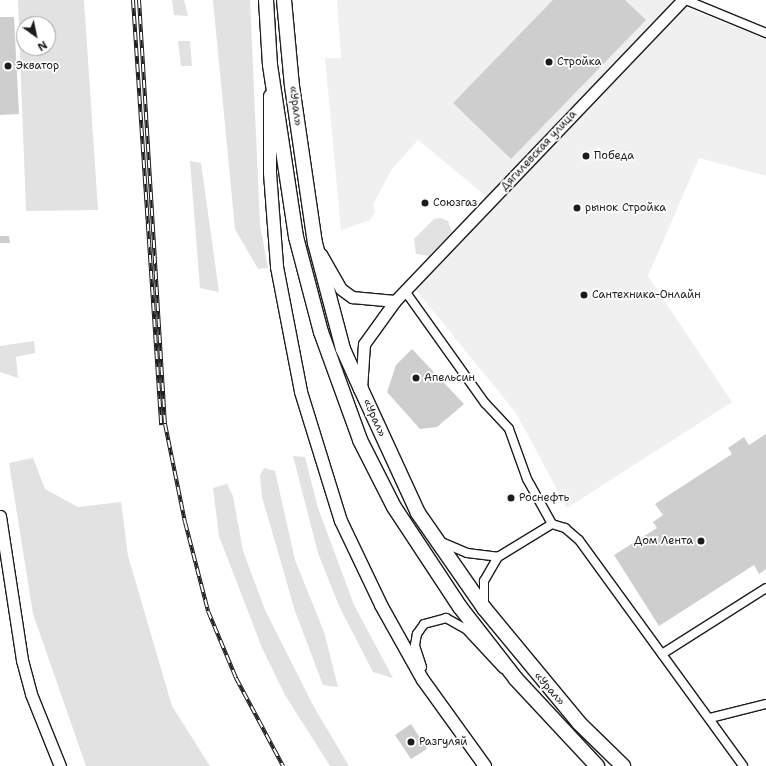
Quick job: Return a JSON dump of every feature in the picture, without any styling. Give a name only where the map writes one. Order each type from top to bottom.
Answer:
[{"type":"highway","name":"«Урал»","points":[[266,0],[270,65],[296,237],[322,332],[360,440],[394,508],[460,607],[516,679],[565,736],[596,766]]},
{"type":"highway","name":"«Урал»","points":[[284,0],[292,86],[315,243],[343,348],[361,389],[418,513],[439,541],[484,608],[579,723],[623,766]]},
{"type":"main road","points":[[270,65],[270,173],[277,267],[301,392],[341,521],[381,605],[434,694],[485,766]]},
{"type":"street","name":"Дягилевская улица","points":[[361,389],[364,344],[394,301],[683,0]]},
{"type":"street","points":[[686,0],[766,33]]},
{"type":"street","points":[[315,243],[341,289],[352,298],[394,301]]},
{"type":"street","points":[[405,291],[485,403],[509,429],[527,479],[552,524],[565,528],[579,540],[710,718],[743,766]]},
{"type":"street","points":[[0,516],[22,660],[31,694],[60,766]]},
{"type":"street","points":[[484,608],[484,581],[498,557],[552,524]]},
{"type":"street","points":[[439,541],[467,553],[498,557]]},
{"type":"street","points":[[662,654],[766,588]]},
{"type":"street","points":[[434,694],[415,645],[417,634],[424,624],[435,619],[455,621],[490,659],[516,679]]},
{"type":"street","points":[[710,718],[766,704]]},
{"type":"shaded area","points":[[18,0],[84,0],[98,210],[26,211],[20,56],[56,56],[56,16],[19,16]]},
{"type":"shaded area","points":[[172,0],[184,0],[188,16],[174,15]]},
{"type":"shaded area","points":[[213,0],[250,0],[260,225],[268,268],[258,269],[235,229]]},
{"type":"shaded area","name":"рынок Стройка","points":[[337,0],[677,0],[675,3],[766,39],[766,176],[699,158],[648,276],[732,402],[567,508],[516,413],[408,280],[486,196],[418,140],[392,169],[373,204],[375,212],[370,220],[341,230],[325,58],[341,58]]},
{"type":"shaded area","points":[[178,41],[190,41],[192,66],[181,66]]},
{"type":"shaded area","points":[[190,161],[201,163],[219,292],[200,288]]},
{"type":"shaded area","points":[[441,218],[448,221],[452,232],[429,256],[416,254],[414,239],[434,219]]},
{"type":"shaded area","points":[[34,341],[35,353],[16,357],[18,378],[0,372],[0,346]]},
{"type":"shaded area","points":[[293,456],[305,457],[318,508],[354,605],[393,678],[373,672],[339,606],[318,553]]},
{"type":"shaded area","points":[[33,458],[45,489],[78,507],[121,502],[128,556],[172,706],[210,766],[86,766],[33,614],[9,463]]},
{"type":"shaded area","points":[[264,468],[275,471],[295,560],[324,632],[338,687],[323,685],[295,611],[262,497],[260,475]]},
{"type":"shaded area","points":[[227,484],[233,496],[243,551],[265,610],[314,707],[349,766],[330,766],[285,695],[262,648],[219,536],[213,488]]},
{"type":"building","name":"Стройка","points":[[553,0],[625,0],[646,20],[511,159],[453,103]]},
{"type":"building","name":"Экватор","points":[[0,17],[14,17],[19,114],[0,115]]},
{"type":"building","points":[[0,236],[9,236],[10,243],[0,243]]},
{"type":"building","name":"Апельсин","points":[[412,349],[464,404],[437,427],[420,429],[387,392],[396,365]]},
{"type":"building","name":"Дом Лента","points":[[766,434],[766,569],[759,574],[754,565],[659,626],[614,555],[657,528],[653,522],[663,515],[655,504],[732,454],[728,448],[744,437],[749,445]]},
{"type":"building","name":"Разгуляй","points":[[411,724],[427,749],[411,759],[395,735]]},
{"type":"railway","points":[[133,0],[161,425]]},
{"type":"railway","points":[[139,0],[165,424],[185,522],[208,611],[236,678],[283,766]]},
{"type":"place","name":"Стройка","points":[[549,62]]},
{"type":"place","name":"Экватор","points":[[8,66]]},
{"type":"place","name":"Победа","points":[[586,156]]},
{"type":"place","name":"Союзгаз","points":[[425,203]]},
{"type":"place","name":"рынок Стройка","points":[[577,208]]},
{"type":"place","name":"Сантехника-Онлайн","points":[[584,295]]},
{"type":"place","name":"Апельсин","points":[[416,378]]},
{"type":"place","name":"Роснефть","points":[[511,498]]},
{"type":"place","name":"Дом Лента","points":[[701,541]]},
{"type":"place","name":"Разгуляй","points":[[411,742]]}]
